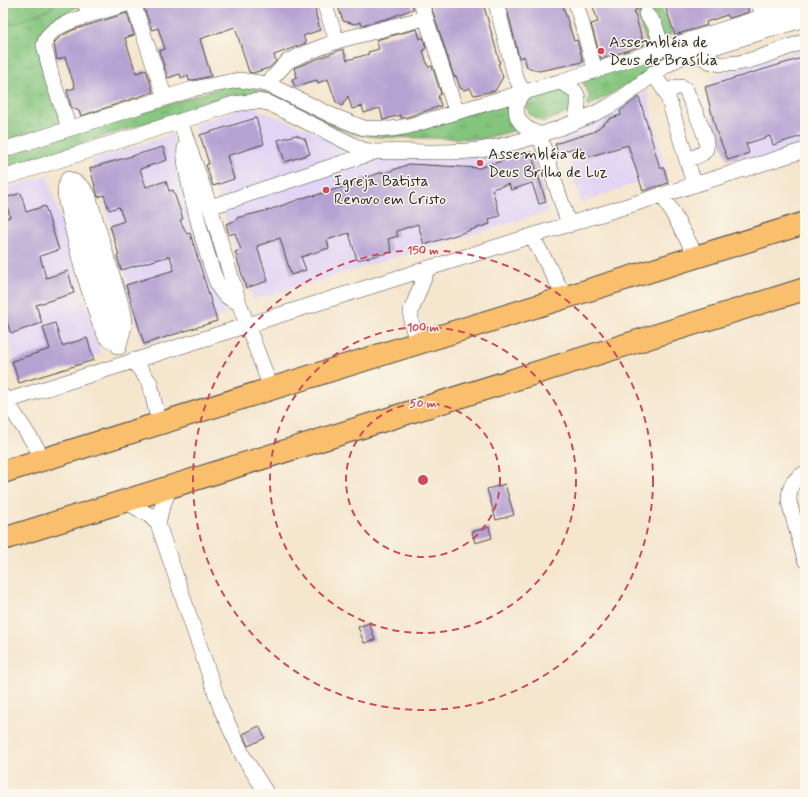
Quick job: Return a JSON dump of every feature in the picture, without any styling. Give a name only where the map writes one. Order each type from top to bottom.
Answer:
[{"type":"highway","points":[[3,472],[805,223]]},
{"type":"highway","points":[[3,539],[805,289]]},
{"type":"street","points":[[68,128],[52,78],[44,44],[45,40],[53,30],[87,9],[132,3],[165,98]]},
{"type":"street","points":[[324,3],[337,42]]},
{"type":"street","points":[[421,3],[456,111]]},
{"type":"street","points":[[496,3],[515,76],[523,92]]},
{"type":"street","points":[[576,3],[595,70]]},
{"type":"street","points":[[3,150],[193,89],[239,80],[267,84],[333,116],[364,128],[392,129],[409,126],[559,82],[662,48],[761,10],[805,3]]},
{"type":"street","points":[[646,14],[655,25],[662,48]]},
{"type":"street","points":[[267,84],[288,61],[337,42],[426,18]]},
{"type":"street","points":[[3,178],[234,104],[257,101],[269,104],[363,150],[376,152],[484,149],[539,134],[608,107],[668,63],[805,19]]},
{"type":"street","points":[[696,53],[708,61],[723,64],[743,61],[805,41]]},
{"type":"street","points":[[653,73],[667,94],[694,184]]},
{"type":"street","points":[[559,82],[572,88],[578,95],[579,102],[575,121]]},
{"type":"street","points":[[667,94],[670,90],[678,87],[686,90],[704,137],[705,150],[699,156],[687,159]]},
{"type":"street","points":[[523,92],[516,107],[517,116],[529,131],[539,134]]},
{"type":"street","points":[[180,121],[188,139],[239,303],[271,388]]},
{"type":"street","points":[[539,134],[569,225]]},
{"type":"street","points":[[188,139],[184,160],[188,182],[211,267],[220,289],[224,294],[239,303]]},
{"type":"street","points":[[44,459],[4,400],[569,225],[662,194],[805,150]]},
{"type":"street","points":[[210,207],[376,152]]},
{"type":"street","points":[[62,158],[119,345],[129,362],[145,375],[152,388],[159,424]]},
{"type":"street","points":[[662,194],[697,257]]},
{"type":"street","points":[[532,236],[565,297]]},
{"type":"street","points":[[417,343],[411,321],[411,311],[428,268]]},
{"type":"street","points":[[805,473],[793,481],[789,493],[789,502],[805,560]]},
{"type":"street","points":[[158,524],[161,510],[170,487]]},
{"type":"street","points":[[125,501],[149,515],[158,524],[221,708],[243,756],[267,794]]},
{"type":"shaded area","points":[[805,48],[805,145],[746,165],[711,77]]},
{"type":"shaded area","points":[[647,91],[666,172],[581,203],[562,135]]},
{"type":"shaded area","points":[[249,106],[386,160],[526,152],[549,211],[253,300],[194,125]]},
{"type":"shaded area","points":[[172,135],[226,314],[145,339],[91,160]]},
{"type":"shaded area","points":[[47,175],[101,354],[20,379],[3,323],[3,189]]},
{"type":"green space","points":[[3,3],[84,4],[51,20],[42,41],[62,122],[3,142]]},
{"type":"green space","points":[[3,3],[50,3],[52,8],[11,25]]},
{"type":"green space","points":[[660,3],[672,34],[646,42],[635,10]]},
{"type":"green space","points":[[715,36],[587,107],[589,95],[581,79]]},
{"type":"green space","points":[[239,82],[377,133],[378,137],[351,134],[290,107],[235,95],[3,168],[3,156]]},
{"type":"green space","points":[[562,86],[572,93],[575,110],[543,122],[529,114],[526,101],[543,90]]},
{"type":"green space","points":[[506,103],[509,121],[517,130],[481,139],[378,137]]},
{"type":"building","points":[[157,3],[315,3],[316,15],[320,30],[303,36],[306,43],[274,55],[276,61],[269,68],[253,73],[249,72],[235,27],[200,39],[211,76],[189,81],[188,75],[181,78],[180,74],[168,78],[159,51],[165,49],[158,28],[152,30],[144,8]]},
{"type":"building","points":[[337,3],[412,3],[413,9],[389,18],[362,25],[360,22],[355,24],[343,21]]},
{"type":"building","points":[[430,3],[483,3],[500,63],[498,64],[503,77],[495,91],[474,95],[470,88],[464,90],[460,88],[456,76],[454,77]]},
{"type":"building","points":[[562,3],[574,41],[577,40],[583,62],[539,71],[527,67],[524,56],[519,58],[506,4]]},
{"type":"building","points":[[592,3],[653,3],[653,5],[644,5],[634,11],[644,45],[601,59],[591,24],[598,22]]},
{"type":"building","points":[[664,3],[746,3],[749,12],[729,18],[727,15],[706,22],[707,25],[675,35]]},
{"type":"building","points":[[127,13],[134,35],[125,38],[136,73],[146,70],[153,92],[81,116],[79,111],[71,107],[67,90],[75,88],[65,57],[57,60],[54,43],[61,36],[73,30]]},
{"type":"building","points":[[417,29],[420,39],[423,37],[426,48],[423,50],[428,67],[432,66],[441,94],[438,96],[441,106],[407,117],[401,118],[400,115],[383,120],[380,108],[364,113],[362,106],[352,109],[348,96],[342,106],[336,102],[328,79],[318,83],[317,80],[295,87],[292,79],[297,77],[294,68],[343,49],[347,60],[369,54],[368,52],[379,49],[376,40]]},
{"type":"building","points":[[805,57],[805,135],[773,145],[770,136],[746,144],[749,153],[728,160],[716,130],[705,87]]},
{"type":"building","points":[[639,97],[660,168],[664,168],[668,183],[643,191],[628,145],[584,158],[580,146],[558,153],[555,144],[593,132],[611,118],[621,115],[620,111]]},
{"type":"building","points":[[256,118],[264,144],[227,156],[234,179],[213,186],[206,165],[209,164],[200,135]]},
{"type":"building","points":[[296,135],[305,139],[310,154],[285,162],[278,140]]},
{"type":"building","points":[[163,147],[167,160],[140,169],[146,187],[166,181],[169,191],[173,190],[183,219],[180,220],[187,234],[190,233],[217,321],[144,344],[126,285],[174,270],[170,256],[121,270],[117,256],[119,255],[110,226],[124,221],[119,207],[109,210],[104,195],[98,197],[90,168]]},
{"type":"building","points":[[531,152],[546,202],[539,204],[532,183],[511,190],[509,184],[492,189],[500,216],[489,219],[490,224],[424,245],[418,224],[396,231],[398,236],[388,239],[392,252],[357,260],[349,233],[327,240],[329,248],[301,257],[306,270],[291,275],[280,238],[257,246],[268,281],[246,288],[235,252],[241,250],[235,233],[229,235],[226,224],[237,220],[236,218],[269,210],[312,195],[313,196],[346,186],[346,184],[383,172],[383,174],[409,164],[479,168]]},
{"type":"building","points":[[21,193],[26,212],[45,206],[59,250],[40,256],[46,278],[68,271],[74,293],[36,305],[42,323],[13,333],[10,332],[3,308],[3,219],[10,217],[5,198]]},
{"type":"building","points":[[55,323],[62,346],[87,338],[94,360],[19,383],[12,361],[50,349],[43,327]]},
{"type":"building","points":[[505,484],[514,515],[496,520],[487,489]]},
{"type":"building","points":[[489,527],[492,538],[475,543],[472,532]]},
{"type":"building","points":[[369,623],[375,640],[364,643],[358,627]]},
{"type":"building","points":[[259,726],[265,738],[248,746],[243,734]]},
{"type":"place","name":"Assembléia de Deus de Brasília","points":[[601,51]]},
{"type":"place","name":"Assembléia de Deus Brilho de Luz","points":[[480,163]]},
{"type":"place","name":"Igreja Batista Renovo em Cristo","points":[[326,190]]}]
